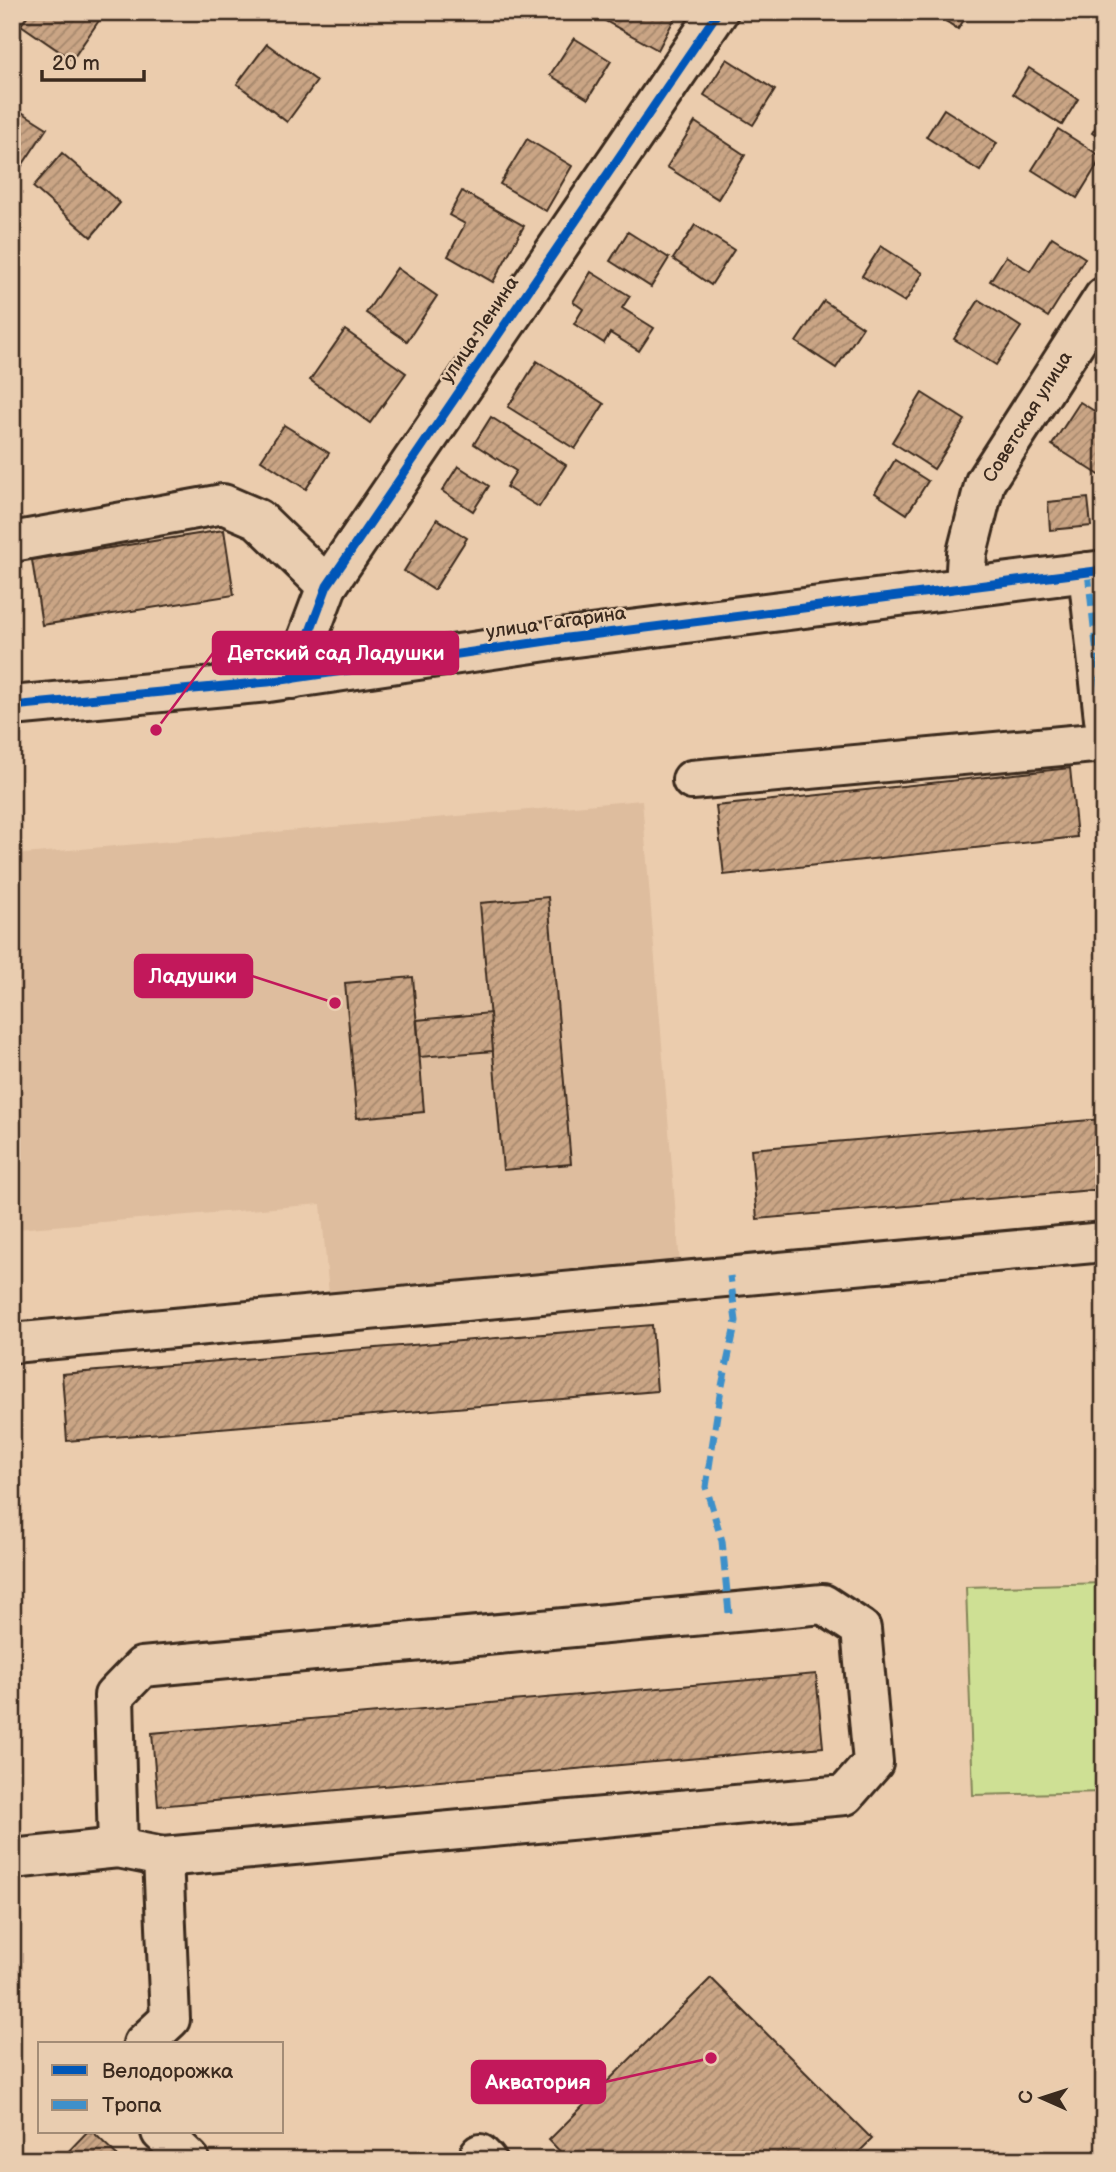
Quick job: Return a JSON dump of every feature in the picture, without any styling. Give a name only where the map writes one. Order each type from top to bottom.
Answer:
[{"type":"street","name":"улица Ленина","points":[[292,679],[327,586],[718,12]]},
{"type":"street","name":"Советская улица","points":[[965,587],[967,553],[985,482],[1104,297]]},
{"type":"street","points":[[12,542],[223,504],[258,519],[327,586]]},
{"type":"street","points":[[1096,571],[1104,719]]},
{"type":"street","name":"улица Гагарина","points":[[12,706],[292,679],[567,638],[1096,571]]},
{"type":"street","points":[[692,780],[1104,742]]},
{"type":"street","points":[[12,1343],[1104,1242]]},
{"type":"street","points":[[12,1859],[118,1848],[163,1857],[845,1795],[873,1763],[861,1629],[823,1604],[142,1667],[114,1696],[118,1848]]},
{"type":"street","points":[[145,2042],[170,2018],[163,1857]]},
{"type":"street","points":[[163,2134],[190,2160]]},
{"type":"shaded area","points":[[642,800],[680,1265],[329,1295],[321,1204],[16,1229],[12,1151],[12,855]]},
{"type":"green space","points":[[1104,1583],[1104,1792],[973,1795],[966,1587]]},
{"type":"building","points":[[30,12],[91,12],[100,19],[72,60],[21,25]]},
{"type":"building","points":[[606,12],[678,12],[658,50],[602,19]]},
{"type":"building","points":[[932,12],[969,12],[958,29]]},
{"type":"building","points":[[574,38],[611,61],[588,99],[550,75]]},
{"type":"building","points":[[267,44],[317,81],[287,122],[237,84]]},
{"type":"building","points":[[727,59],[775,90],[753,125],[704,95]]},
{"type":"building","points":[[1029,68],[1078,99],[1062,125],[1013,94]]},
{"type":"building","points":[[12,106],[47,128],[19,170],[12,165]]},
{"type":"building","points":[[944,109],[997,143],[980,171],[926,137]]},
{"type":"building","points":[[1104,114],[1104,141],[1092,133]]},
{"type":"building","points":[[695,122],[745,155],[718,199],[667,167]]},
{"type":"building","points":[[1058,129],[1102,157],[1077,198],[1032,170]]},
{"type":"building","points":[[527,139],[572,166],[546,211],[500,184]]},
{"type":"building","points":[[62,153],[120,203],[91,237],[33,187]]},
{"type":"building","points":[[462,191],[524,226],[493,282],[448,256],[465,224],[449,215]]},
{"type":"building","points":[[695,225],[734,250],[711,285],[673,259]]},
{"type":"building","points":[[628,232],[669,258],[651,287],[610,261]]},
{"type":"building","points":[[1052,237],[1085,258],[1048,317],[990,281],[1006,256],[1030,271]]},
{"type":"building","points":[[881,246],[923,273],[905,302],[862,276]]},
{"type":"building","points":[[397,268],[437,296],[407,341],[366,313]]},
{"type":"building","points":[[591,272],[630,296],[622,308],[654,328],[639,351],[610,333],[604,343],[574,324],[583,309],[573,302]]},
{"type":"building","points":[[979,300],[1021,327],[996,365],[954,339]]},
{"type":"building","points":[[824,301],[863,327],[836,368],[796,342]]},
{"type":"building","points":[[345,330],[406,373],[370,423],[310,380]]},
{"type":"building","points":[[537,361],[604,404],[575,449],[508,407]]},
{"type":"building","points":[[922,393],[965,420],[934,469],[892,442]]},
{"type":"building","points":[[1080,402],[1104,417],[1104,478],[1052,445]]},
{"type":"building","points":[[491,417],[566,465],[539,507],[506,487],[516,471],[474,444]]},
{"type":"building","points":[[284,425],[329,453],[306,489],[261,460]]},
{"type":"building","points":[[895,460],[928,481],[907,514],[875,493]]},
{"type":"building","points":[[458,466],[489,486],[473,511],[442,491]]},
{"type":"building","points":[[1088,498],[1091,526],[1050,530],[1048,502]]},
{"type":"building","points":[[437,519],[467,538],[434,590],[404,571]]},
{"type":"building","points":[[224,530],[234,595],[42,625],[32,560]]},
{"type":"building","points":[[1070,768],[1077,837],[724,875],[716,806]]},
{"type":"building","points":[[548,897],[571,1164],[503,1170],[480,903]]},
{"type":"building","points":[[413,977],[424,1112],[357,1118],[345,983]]},
{"type":"building","points":[[490,1013],[493,1051],[420,1057],[417,1020]]},
{"type":"building","points":[[1102,1119],[1104,1189],[757,1219],[751,1149]]},
{"type":"building","points":[[652,1325],[657,1391],[67,1441],[62,1374]]},
{"type":"building","points":[[816,1674],[823,1747],[158,1806],[152,1733]]},
{"type":"building","points":[[711,1978],[872,2139],[851,2160],[568,2160],[549,2140]]},
{"type":"building","points":[[85,2134],[95,2134],[122,2160],[60,2160]]},
{"type":"marked path","points":[[1088,572],[1104,719]]},
{"type":"marked path","points":[[729,1613],[722,1541],[706,1487],[720,1395],[736,1321],[730,1276]]},
{"type":"cycle path","points":[[292,679],[327,586],[718,12]]},
{"type":"cycle path","points":[[12,706],[268,682],[567,638],[1104,570]]},
{"type":"place","name":"Детский сад Ладушки","points":[[156,730]]},
{"type":"place","name":"Ладушки","points":[[335,1003]]},
{"type":"place","name":"Акватория","points":[[711,2058]]}]
